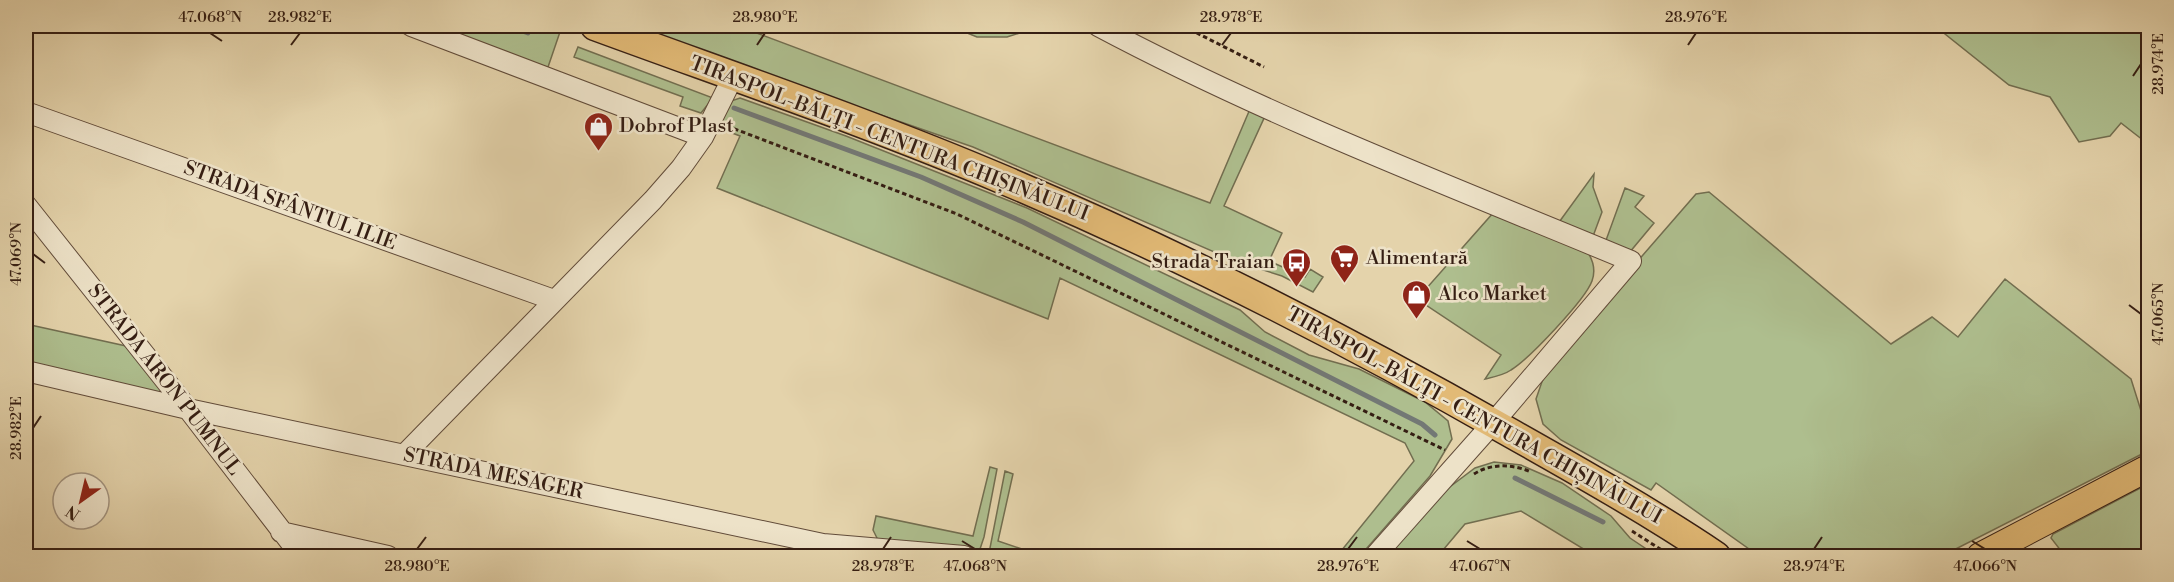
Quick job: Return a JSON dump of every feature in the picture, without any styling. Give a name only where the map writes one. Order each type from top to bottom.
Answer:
[{"type":"highway","name":"TIRASPOL-BĂLŢI - CENTURA CHIȘINĂULUI","points":[[595,26],[846,118],[1003,179],[1125,233],[1303,319],[1600,484],[1716,556]]},
{"type":"main road","points":[[1980,556],[2148,468]]},
{"type":"street","points":[[411,26],[707,129]]},
{"type":"street","points":[[1098,26],[1249,101],[1335,140],[1631,261],[1493,423],[1375,556]]},
{"type":"street","points":[[404,455],[653,200],[681,168],[707,129],[733,77]]},
{"type":"street","name":"STRADA SFÂNTUL ILIE","points":[[26,112],[554,300]]},
{"type":"street","name":"STRADA ARON PUMNUL","points":[[26,205],[301,556]]},
{"type":"street","name":"STRADA MESAGER","points":[[26,371],[824,550],[964,556]]},
{"type":"street","points":[[281,532],[388,556]]},
{"type":"path","points":[[963,26],[977,31],[999,32],[1028,26]]},
{"type":"path","points":[[1183,26],[1264,68]]},
{"type":"path","points":[[707,129],[957,214],[1484,470]]},
{"type":"path","points":[[1471,476],[1498,466],[1521,468],[1540,476]]},
{"type":"path","points":[[1624,526],[1671,556]]},
{"type":"green space","points":[[429,26],[562,26],[547,70]]},
{"type":"green space","points":[[624,26],[738,26],[1210,203],[1250,109],[1265,116],[1224,206],[1282,233],[1269,261],[1305,277],[1310,269],[1323,277],[1313,292],[1282,276],[1235,261],[973,147]]},
{"type":"green space","points":[[950,26],[1042,26],[1007,37],[977,37]]},
{"type":"green space","points":[[1935,26],[2139,26],[2148,54],[2148,144],[2121,123],[2110,136],[2079,142],[2050,97],[2009,85]]},
{"type":"green space","points":[[578,47],[713,98],[701,113],[680,106],[683,97],[574,57]]},
{"type":"green space","points":[[740,98],[846,136],[1027,208],[1240,310],[1265,332],[1309,355],[1359,369],[1425,402],[1448,421],[1452,439],[1430,476],[1360,556],[1337,556],[1414,461],[1405,443],[1060,278],[1048,319],[717,188],[740,136],[714,126],[728,102]]},
{"type":"green space","points":[[1594,174],[1593,187],[1602,212],[1592,239],[1557,225]]},
{"type":"green space","points":[[1625,188],[1644,196],[1635,207],[1654,223],[1629,253],[1605,243]]},
{"type":"green space","points":[[1709,192],[1891,344],[1932,317],[1958,337],[2005,279],[2131,379],[2148,433],[2148,448],[2140,455],[1942,556],[1759,556],[1656,483],[1651,490],[1561,440],[1543,424],[1536,399],[1545,373],[1576,332],[1696,194]]},
{"type":"green space","points":[[1494,212],[1587,251],[1594,273],[1592,281],[1579,301],[1543,342],[1511,370],[1485,379],[1501,355],[1417,299]]},
{"type":"green space","points":[[26,324],[126,346],[169,395],[26,364]]},
{"type":"green space","points":[[1494,462],[1521,465],[1562,483],[1611,516],[1630,538],[1654,554],[1665,556],[1595,556],[1521,511],[1465,524],[1438,556],[1386,556],[1443,492],[1475,468]]},
{"type":"green space","points":[[990,467],[997,469],[979,552],[880,544],[873,530],[876,516],[973,536]]},
{"type":"green space","points":[[1005,471],[1013,474],[998,541],[1043,556],[1003,556],[993,554],[990,548]]},
{"type":"green space","points":[[2148,484],[2148,556],[2065,556],[2051,538],[2053,534]]},
{"type":"waterway","points":[[509,26],[528,33]]},
{"type":"waterway","points":[[734,108],[921,177],[1023,222],[1422,424],[1435,435]]},
{"type":"waterway","points":[[1515,478],[1603,522]]},
{"type":"place","name":"Dobrof Plast","points":[[598,152]]},
{"type":"place","name":"Alimentară","points":[[1345,284]]},
{"type":"place","name":"Strada Traian","points":[[1296,288]]},
{"type":"place","name":"Alco Market","points":[[1417,320]]}]
